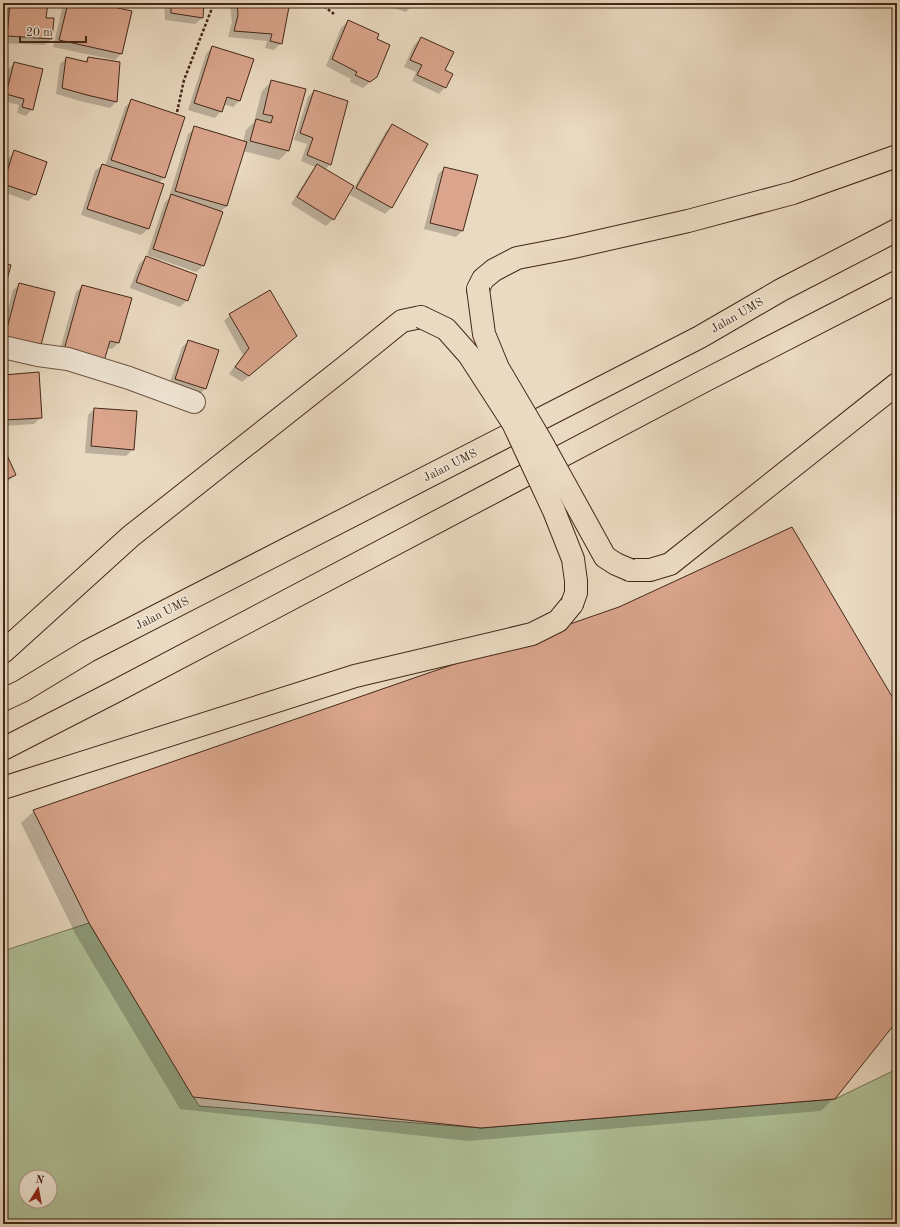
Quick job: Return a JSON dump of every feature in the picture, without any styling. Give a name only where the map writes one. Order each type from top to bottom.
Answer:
[{"type":"highway","points":[[897,156],[793,193],[688,221],[569,248],[517,258],[494,270],[483,279],[478,289],[484,334],[498,368],[541,440],[605,557],[630,570],[650,570],[670,564],[897,384]]},
{"type":"highway","name":"Jalan UMS","points":[[3,700],[22,691],[88,651],[692,341],[781,290],[897,230]]},
{"type":"highway","points":[[3,749],[712,377],[897,282]]},
{"type":"highway","points":[[3,652],[131,536],[402,321],[421,317],[446,329],[469,354],[513,423],[554,511],[573,559],[576,593],[572,604],[558,621],[532,634],[355,676],[3,788]]},
{"type":"street","points":[[3,347],[38,355],[68,359],[129,378],[194,402]]},
{"type":"path","points":[[177,112],[184,80],[214,3]]},
{"type":"path","points":[[320,3],[334,14]]},
{"type":"green space","points":[[89,923],[199,1106],[481,1128],[835,1099],[897,1069],[897,1224],[3,1224],[3,951]]},
{"type":"building","points":[[10,3],[48,3],[46,18],[54,18],[52,39],[7,36]]},
{"type":"building","points":[[68,3],[95,3],[132,11],[122,54],[59,40]]},
{"type":"building","points":[[171,3],[204,3],[203,18],[171,13]]},
{"type":"building","points":[[237,3],[268,3],[289,7],[282,44],[270,41],[272,34],[234,31],[238,15]]},
{"type":"building","points":[[404,3],[415,3],[413,6]]},
{"type":"building","points":[[348,20],[379,34],[377,39],[390,45],[377,77],[370,82],[355,75],[357,72],[332,59]]},
{"type":"building","points":[[421,37],[454,52],[445,70],[453,74],[446,88],[417,75],[422,65],[410,60]]},
{"type":"building","points":[[212,46],[254,59],[240,101],[227,97],[222,112],[194,103]]},
{"type":"building","points":[[66,57],[87,62],[88,57],[120,62],[117,102],[62,88]]},
{"type":"building","points":[[14,62],[43,69],[33,110],[22,107],[24,99],[6,94]]},
{"type":"building","points":[[271,80],[306,89],[289,151],[250,141],[256,119],[271,123],[273,116],[263,114]]},
{"type":"building","points":[[314,90],[348,101],[331,165],[307,155],[313,138],[300,133]]},
{"type":"building","points":[[131,99],[185,117],[165,178],[111,160]]},
{"type":"building","points":[[392,124],[428,144],[392,208],[356,188]]},
{"type":"building","points":[[194,126],[247,142],[227,206],[175,191]]},
{"type":"building","points":[[14,150],[47,162],[36,195],[3,184]]},
{"type":"building","points":[[102,164],[164,184],[149,229],[87,209]]},
{"type":"building","points":[[317,164],[354,186],[334,220],[297,197]]},
{"type":"building","points":[[444,167],[478,175],[463,231],[430,223]]},
{"type":"building","points":[[171,194],[223,212],[204,266],[153,249]]},
{"type":"building","points":[[146,256],[197,275],[188,301],[136,282]]},
{"type":"building","points":[[3,263],[11,265],[3,295]]},
{"type":"building","points":[[19,283],[55,292],[41,345],[5,336]]},
{"type":"building","points":[[82,285],[132,298],[119,343],[110,341],[104,361],[64,350]]},
{"type":"building","points":[[270,290],[297,336],[249,376],[235,367],[249,348],[229,314]]},
{"type":"building","points":[[188,340],[219,350],[206,389],[175,379]]},
{"type":"building","points":[[39,372],[42,418],[5,420],[3,375]]},
{"type":"building","points":[[94,408],[137,411],[134,450],[91,446]]},
{"type":"building","points":[[3,446],[16,475],[3,481]]},
{"type":"building","points":[[792,527],[897,705],[897,1021],[835,1099],[481,1128],[193,1097],[89,923],[33,810],[619,607]]}]
